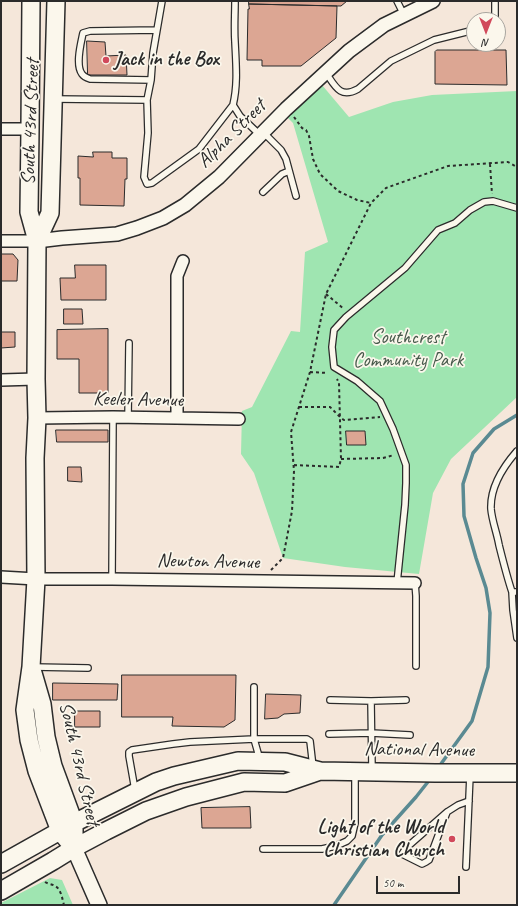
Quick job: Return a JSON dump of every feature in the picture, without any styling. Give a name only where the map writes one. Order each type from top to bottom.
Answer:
[{"type":"main road","name":"South 43rd Street","points":[[31,1],[29,214],[37,242],[36,379],[38,418],[35,458],[36,579],[30,667],[42,704],[46,737],[67,827],[74,848]]},
{"type":"main road","name":"South 43rd Street","points":[[37,242],[50,213],[56,1]]},
{"type":"main road","name":"National Avenue","points":[[1,864],[67,827],[156,782],[181,774],[238,761],[285,762],[317,770],[364,772],[517,773]]},
{"type":"main road","points":[[186,797],[204,784],[217,779],[257,771],[260,762]]},
{"type":"main road","name":"National Avenue","points":[[1,890],[106,830],[146,811],[186,797],[244,782],[285,783],[317,770]]},
{"type":"main road","points":[[74,848],[99,905]]},
{"type":"street","name":"Alpha Street","points":[[37,242],[62,238],[117,234],[163,218],[185,206],[219,177],[286,108],[349,51],[384,25],[433,1]]},
{"type":"street","points":[[1,129],[30,129]]},
{"type":"street","points":[[1,240],[37,242]]},
{"type":"street","points":[[177,418],[177,276],[183,261]]},
{"type":"street","points":[[1,380],[36,379]]},
{"type":"street","name":"Keeler Avenue","points":[[38,418],[113,417],[239,419]]},
{"type":"street","name":"Newton Avenue","points":[[1,577],[36,579],[415,583]]},
{"type":"lane","points":[[162,1],[147,100],[148,133],[144,177],[147,184],[152,184],[199,149],[233,105],[236,92],[235,1]]},
{"type":"lane","points":[[397,1],[404,15]]},
{"type":"lane","points":[[495,1],[495,12]]},
{"type":"lane","points":[[151,80],[85,78],[81,74],[79,68],[80,46],[83,33],[90,31],[157,30]]},
{"type":"lane","points":[[326,72],[338,90],[345,93],[353,92],[392,61],[434,40],[466,32]]},
{"type":"lane","points":[[54,99],[147,100]]},
{"type":"lane","points":[[233,105],[240,116],[281,150],[286,159],[296,196]]},
{"type":"lane","points":[[263,192],[282,174],[289,171]]},
{"type":"lane","points":[[398,583],[406,483],[406,465],[380,402],[357,381],[334,367],[332,347],[334,330],[350,314],[405,268],[438,230],[455,223],[470,210],[484,202],[492,201],[517,208]]},
{"type":"lane","points":[[128,418],[129,343]]},
{"type":"lane","points":[[112,579],[113,417]]},
{"type":"lane","points":[[517,451],[509,460],[494,488],[491,509],[506,572],[514,592],[513,610],[517,638]]},
{"type":"lane","points":[[415,583],[416,666]]},
{"type":"lane","points":[[30,667],[88,668]]},
{"type":"lane","points":[[254,687],[254,739],[260,762]]},
{"type":"lane","points":[[330,700],[406,700]]},
{"type":"lane","points":[[263,849],[322,849],[336,846],[348,841],[352,836],[371,733],[371,701]]},
{"type":"lane","points":[[329,734],[371,733],[410,735]]},
{"type":"lane","points":[[135,792],[129,752],[132,750],[173,744],[254,739],[307,739],[310,741],[317,770]]},
{"type":"lane","points":[[466,867],[469,801],[468,773]]},
{"type":"lane","points":[[447,812],[429,860],[422,864],[402,854],[406,848],[447,812],[458,805],[469,801]]},
{"type":"path","points":[[286,108],[302,128],[306,130],[309,136],[313,159],[320,174],[338,191],[357,200],[371,203]]},
{"type":"path","points":[[260,581],[283,558],[292,511],[293,464],[291,432],[310,372],[326,294],[371,203],[386,188],[448,166],[508,162],[517,167]]},
{"type":"path","points":[[490,164],[492,201]]},
{"type":"path","points":[[326,294],[350,314]]},
{"type":"path","points":[[310,372],[333,373]]},
{"type":"path","points":[[293,464],[339,466],[341,458],[339,383],[336,378]]},
{"type":"path","points":[[299,407],[330,407],[340,418],[344,420],[387,416]]},
{"type":"path","points":[[341,458],[383,458],[402,453]]},
{"type":"path","points":[[45,882],[56,886],[59,889],[64,905]]},
{"type":"green space","name":"Southcrest Community Park","points":[[322,85],[349,117],[393,102],[432,95],[517,91],[517,397],[451,459],[433,493],[419,574],[345,567],[283,558],[254,473],[241,454],[242,411],[252,407],[291,331],[300,332],[305,252],[328,242],[293,123],[287,117]]},
{"type":"green space","points":[[50,878],[62,880],[73,905],[1,905],[1,903]]},
{"type":"building","points":[[249,1],[347,1],[341,6],[249,4]]},
{"type":"building","points":[[249,4],[337,6],[336,38],[301,66],[262,66],[262,60],[247,60]]},
{"type":"building","points":[[87,41],[105,42],[106,56],[126,55],[127,75],[88,75]]},
{"type":"building","points":[[437,50],[466,50],[466,52],[506,52],[506,50],[507,85],[435,84],[435,52]]},
{"type":"building","points":[[93,152],[112,152],[112,158],[127,158],[127,179],[125,179],[124,206],[80,205],[78,156],[93,157]]},
{"type":"building","points":[[1,254],[13,254],[18,260],[17,281],[1,281]]},
{"type":"building","points":[[75,265],[106,265],[106,300],[61,300],[60,278],[75,278]]},
{"type":"building","points":[[64,309],[82,309],[83,324],[64,324]]},
{"type":"building","points":[[108,329],[108,393],[79,393],[79,359],[57,359],[57,330]]},
{"type":"building","points":[[1,332],[15,332],[15,347],[1,348]]},
{"type":"building","points":[[56,430],[108,430],[108,442],[57,442]]},
{"type":"building","points":[[346,431],[365,431],[366,445],[347,445]]},
{"type":"building","points":[[68,467],[81,467],[82,482],[68,481]]},
{"type":"building","points":[[122,675],[236,675],[235,720],[224,727],[172,726],[173,717],[122,717]]},
{"type":"building","points":[[53,683],[118,684],[117,700],[53,700]]},
{"type":"building","points":[[266,694],[301,695],[300,713],[284,714],[278,718],[265,719]]},
{"type":"building","points":[[75,711],[100,711],[100,727],[75,727]]},
{"type":"building","points":[[250,807],[251,828],[202,828],[201,808]]},
{"type":"waterway","points":[[438,768],[472,721],[488,667],[490,613],[486,588],[464,516],[463,484],[473,453],[494,429],[517,415]]},
{"type":"waterway","points":[[334,905],[382,835],[431,778]]},
{"type":"place","name":"Jack in the Box","points":[[106,60]]},
{"type":"place","name":"Light of the World Christian Church","points":[[452,839]]}]
